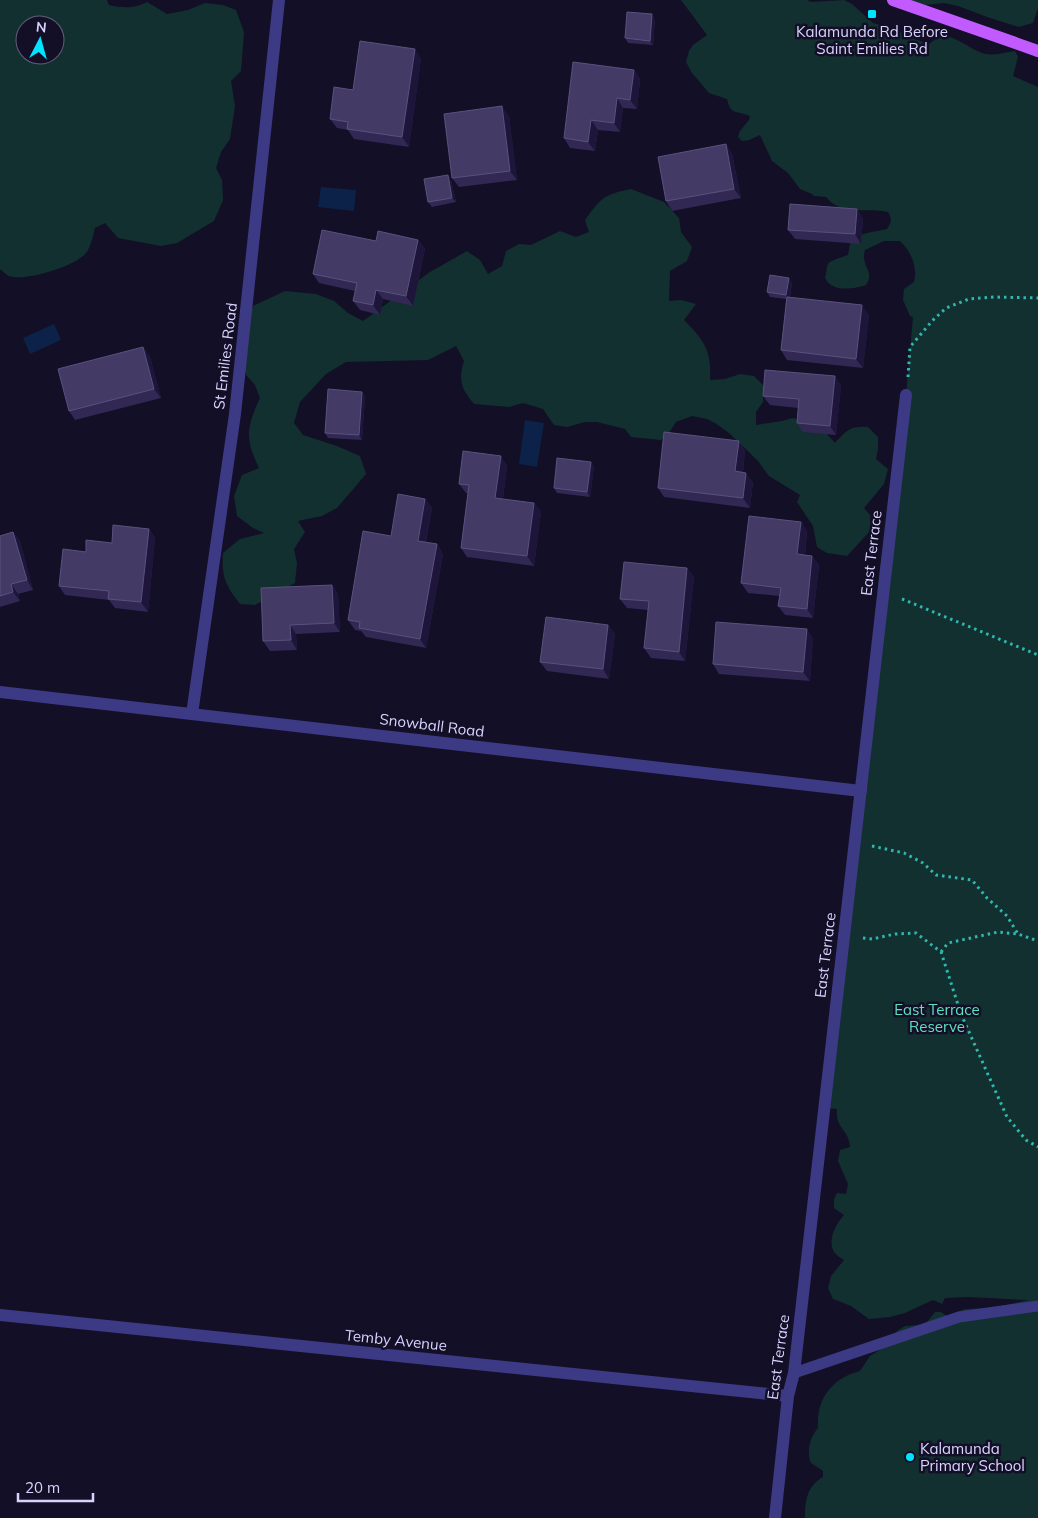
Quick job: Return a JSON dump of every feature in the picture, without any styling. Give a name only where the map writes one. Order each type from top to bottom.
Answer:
[{"type":"main road","points":[[893,0],[1038,51]]},
{"type":"street","name":"St Emilies Road","points":[[192,714],[235,414],[279,0]]},
{"type":"street","name":"East Terrace","points":[[775,1518],[788,1396],[794,1373],[906,395]]},
{"type":"street","name":"Snowball Road","points":[[0,692],[861,791]]},
{"type":"street","name":"Temby Avenue","points":[[0,1315],[788,1396]]},
{"type":"lane","points":[[794,1373],[959,1317],[1038,1306]]},
{"type":"path","points":[[906,395],[910,347],[946,308],[969,299],[994,297],[1038,298]]},
{"type":"path","points":[[883,591],[1038,655]]},
{"type":"path","points":[[854,842],[904,853],[923,863],[936,875],[972,880],[1006,916],[1018,934]]},
{"type":"path","points":[[941,952],[948,943],[998,932],[1018,934],[1038,941]]},
{"type":"path","points":[[844,936],[872,939],[895,934],[916,933],[941,952],[961,1014],[1007,1117],[1026,1140],[1038,1147]]},
{"type":"green space","points":[[0,0],[107,0],[109,5],[124,7],[138,6],[147,2],[167,14],[188,10],[205,3],[223,5],[236,10],[244,32],[241,71],[231,81],[235,106],[230,139],[221,152],[216,168],[222,180],[223,200],[214,221],[177,243],[161,246],[118,238],[105,223],[95,228],[88,250],[72,263],[38,275],[16,277],[8,275],[0,269]]},
{"type":"green space","name":"East Terrace Reserve","points":[[681,0],[807,0],[811,2],[844,0],[852,4],[873,23],[895,29],[909,37],[929,44],[939,37],[945,36],[951,37],[982,53],[998,54],[1015,51],[1018,57],[1013,76],[1038,87],[1038,1518],[805,1518],[810,1489],[823,1477],[823,1471],[811,1463],[810,1445],[818,1428],[818,1418],[823,1399],[834,1384],[850,1374],[860,1371],[870,1356],[884,1347],[897,1331],[905,1326],[921,1325],[927,1322],[935,1312],[941,1312],[947,1316],[965,1309],[992,1308],[1028,1300],[968,1297],[945,1298],[942,1304],[933,1300],[905,1313],[869,1319],[851,1306],[833,1299],[828,1288],[831,1276],[844,1260],[834,1252],[831,1242],[835,1227],[844,1215],[834,1208],[834,1199],[837,1193],[846,1194],[848,1184],[838,1161],[840,1150],[850,1147],[847,1136],[838,1121],[837,1109],[824,1108],[880,568],[906,395],[913,317],[910,316],[903,300],[904,289],[914,282],[915,271],[910,255],[900,241],[884,241],[865,250],[864,258],[869,275],[866,285],[855,288],[837,288],[828,282],[825,277],[829,263],[848,255],[851,242],[858,236],[887,229],[891,220],[888,212],[839,207],[826,197],[814,196],[800,189],[788,173],[772,161],[760,135],[742,141],[738,137],[750,116],[735,112],[730,108],[727,99],[709,93],[692,73],[686,62],[693,45],[707,35]]},
{"type":"green space","points":[[910,0],[1038,0],[1038,8],[1033,23],[1019,27],[958,6],[944,3],[925,5]]},
{"type":"green space","points":[[631,189],[664,202],[679,218],[681,232],[692,247],[687,261],[670,271],[669,301],[681,300],[696,304],[684,320],[702,340],[710,361],[710,380],[725,379],[740,374],[754,376],[763,385],[763,402],[756,412],[756,425],[792,418],[817,423],[835,443],[846,432],[857,427],[868,427],[878,437],[876,459],[888,469],[884,484],[864,508],[870,515],[871,530],[847,556],[827,553],[817,547],[813,526],[797,502],[800,495],[769,476],[758,461],[729,433],[715,423],[692,416],[676,422],[669,433],[661,440],[631,437],[625,429],[597,422],[585,422],[567,427],[554,425],[543,409],[523,403],[509,407],[474,404],[466,394],[462,384],[461,374],[464,361],[456,346],[428,360],[346,362],[326,374],[300,402],[294,423],[303,435],[360,456],[366,474],[337,508],[322,516],[298,521],[305,532],[294,549],[297,563],[295,583],[255,605],[240,604],[231,592],[224,575],[223,553],[240,539],[264,533],[253,528],[237,516],[234,496],[242,475],[259,468],[251,449],[249,433],[252,417],[260,398],[255,385],[246,375],[241,354],[243,331],[253,306],[285,291],[316,294],[334,301],[348,313],[363,321],[430,272],[467,251],[480,260],[488,274],[502,266],[506,251],[519,244],[531,245],[560,231],[576,237],[589,232],[585,220],[595,206],[609,195]]},
{"type":"water","points":[[321,187],[356,190],[354,211],[318,207]]},
{"type":"water","points":[[54,324],[61,340],[30,354],[23,338]]},
{"type":"water","points":[[525,420],[544,423],[537,467],[519,464]]},
{"type":"building","points":[[627,12],[652,14],[650,41],[625,38]]},
{"type":"building","points":[[360,41],[415,49],[402,137],[347,129],[348,122],[330,119],[334,87],[353,90]]},
{"type":"building","points":[[573,62],[634,70],[630,100],[617,98],[614,123],[591,120],[588,142],[564,138]]},
{"type":"building","points":[[502,106],[510,171],[452,178],[444,114]]},
{"type":"building","points":[[726,144],[734,189],[666,201],[658,157]]},
{"type":"building","points":[[448,175],[452,198],[428,202],[424,179]]},
{"type":"building","points":[[790,204],[857,209],[855,234],[788,230]]},
{"type":"building","points":[[322,230],[376,241],[378,231],[418,240],[406,296],[376,290],[373,305],[353,301],[357,283],[313,274]]},
{"type":"building","points":[[770,275],[789,278],[786,295],[767,292]]},
{"type":"building","points":[[787,297],[862,305],[856,359],[781,350]]},
{"type":"building","points":[[143,347],[154,389],[69,411],[58,369]]},
{"type":"building","points":[[765,370],[835,376],[830,426],[797,423],[799,399],[763,396]]},
{"type":"building","points":[[328,389],[362,392],[359,435],[325,433]]},
{"type":"building","points":[[664,432],[739,441],[735,471],[746,473],[743,498],[658,488]]},
{"type":"building","points":[[463,451],[501,456],[495,498],[534,503],[527,556],[461,548],[469,485],[459,484]]},
{"type":"building","points":[[557,458],[591,462],[587,492],[554,488]]},
{"type":"building","points":[[398,494],[425,499],[418,541],[437,544],[420,639],[359,628],[360,622],[348,620],[363,531],[391,536]]},
{"type":"building","points":[[749,516],[801,522],[797,554],[812,556],[807,609],[778,606],[781,588],[741,583]]},
{"type":"building","points":[[113,525],[149,529],[141,602],[108,599],[109,591],[59,586],[63,549],[86,552],[86,540],[112,543]]},
{"type":"building","points":[[13,532],[27,580],[11,584],[13,592],[0,596],[0,536]]},
{"type":"building","points":[[624,562],[687,568],[679,652],[644,648],[649,601],[620,599]]},
{"type":"building","points":[[332,585],[334,623],[290,625],[291,640],[263,641],[261,588]]},
{"type":"building","points":[[546,617],[608,625],[603,669],[540,662]]},
{"type":"building","points":[[716,622],[807,629],[803,672],[713,664]]},
{"type":"place","name":"Kalamunda Rd Before Saint Emilies Rd","points":[[872,14]]},
{"type":"place","name":"Kalamunda Primary School","points":[[910,1457]]}]
